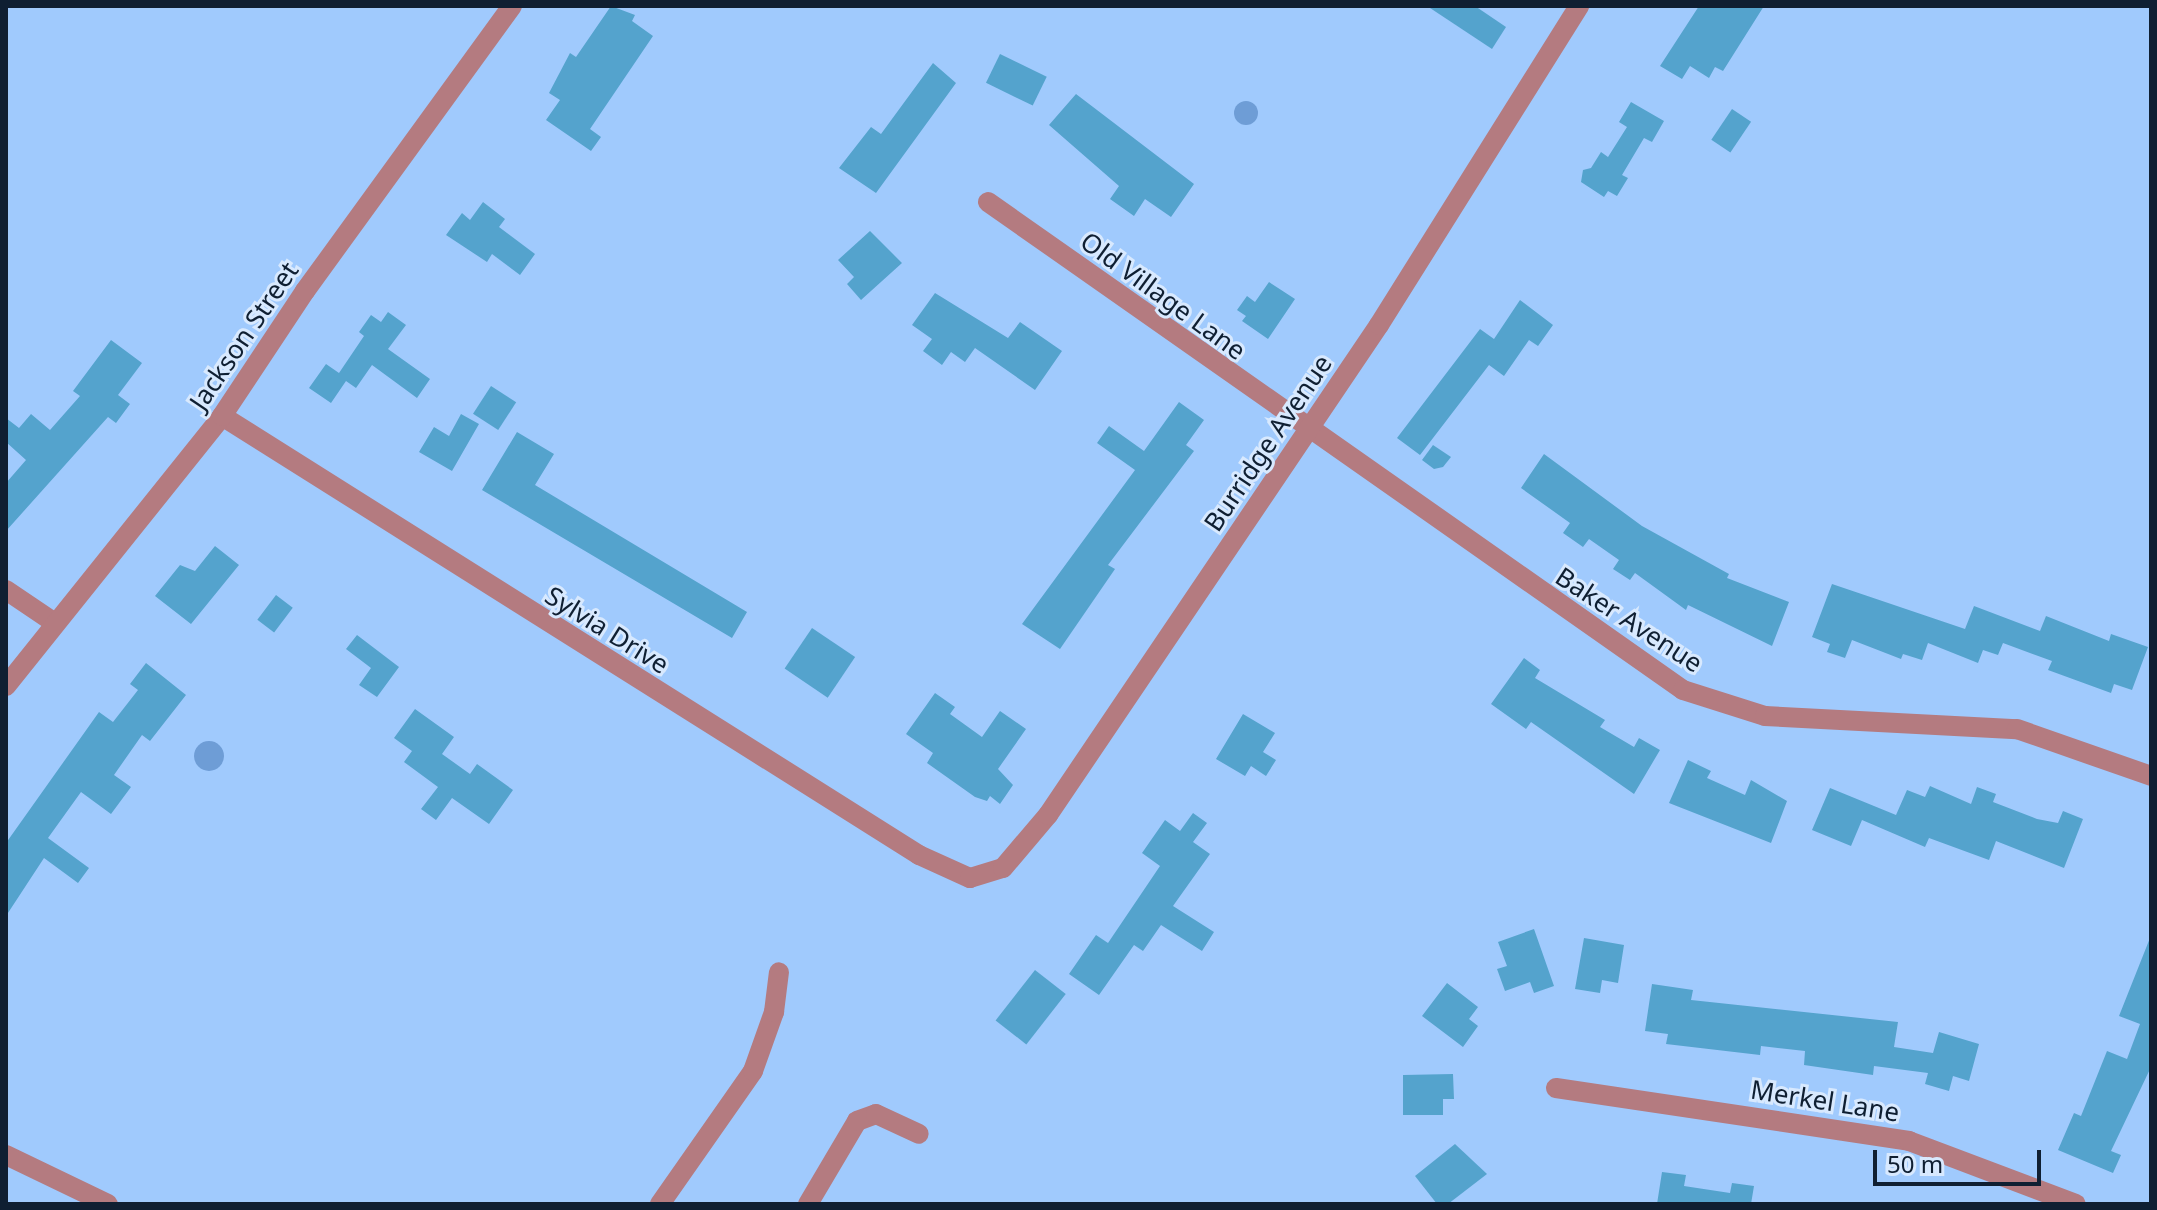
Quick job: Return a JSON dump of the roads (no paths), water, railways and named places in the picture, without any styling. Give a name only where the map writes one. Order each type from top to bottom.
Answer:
[{"type":"street","name":"Jackson Street","points":[[6,686],[222,416],[305,291],[512,6]]},
{"type":"street","name":"Burridge Avenue","points":[[970,878],[1003,868],[1048,815],[1308,431],[1579,6]]},
{"type":"street","name":"Old Village Lane","points":[[988,202],[1308,431]]},
{"type":"street","name":"Sylvia Drive","points":[[222,416],[919,855],[970,878]]},
{"type":"street","name":"Baker Avenue","points":[[1308,431],[1660,676],[1716,703],[1804,720],[2017,729],[2151,776]]},
{"type":"street","points":[[6,590],[55,623]]},
{"type":"street","points":[[660,1204],[753,1071],[774,1012],[779,972]]},
{"type":"street","name":"Merkel Lane","points":[[1556,1088],[1909,1141],[2076,1204]]},
{"type":"street","points":[[808,1204],[857,1121],[876,1114],[919,1134]]},
{"type":"street","points":[[6,1155],[108,1204]]},
{"type":"water","points":[[1246,101],[1255,104],[1258,113],[1255,122],[1246,125],[1237,122],[1234,113],[1237,104]]},
{"type":"water","points":[[209,741],[220,745],[224,756],[220,767],[209,771],[198,767],[194,756],[198,745]]}]
